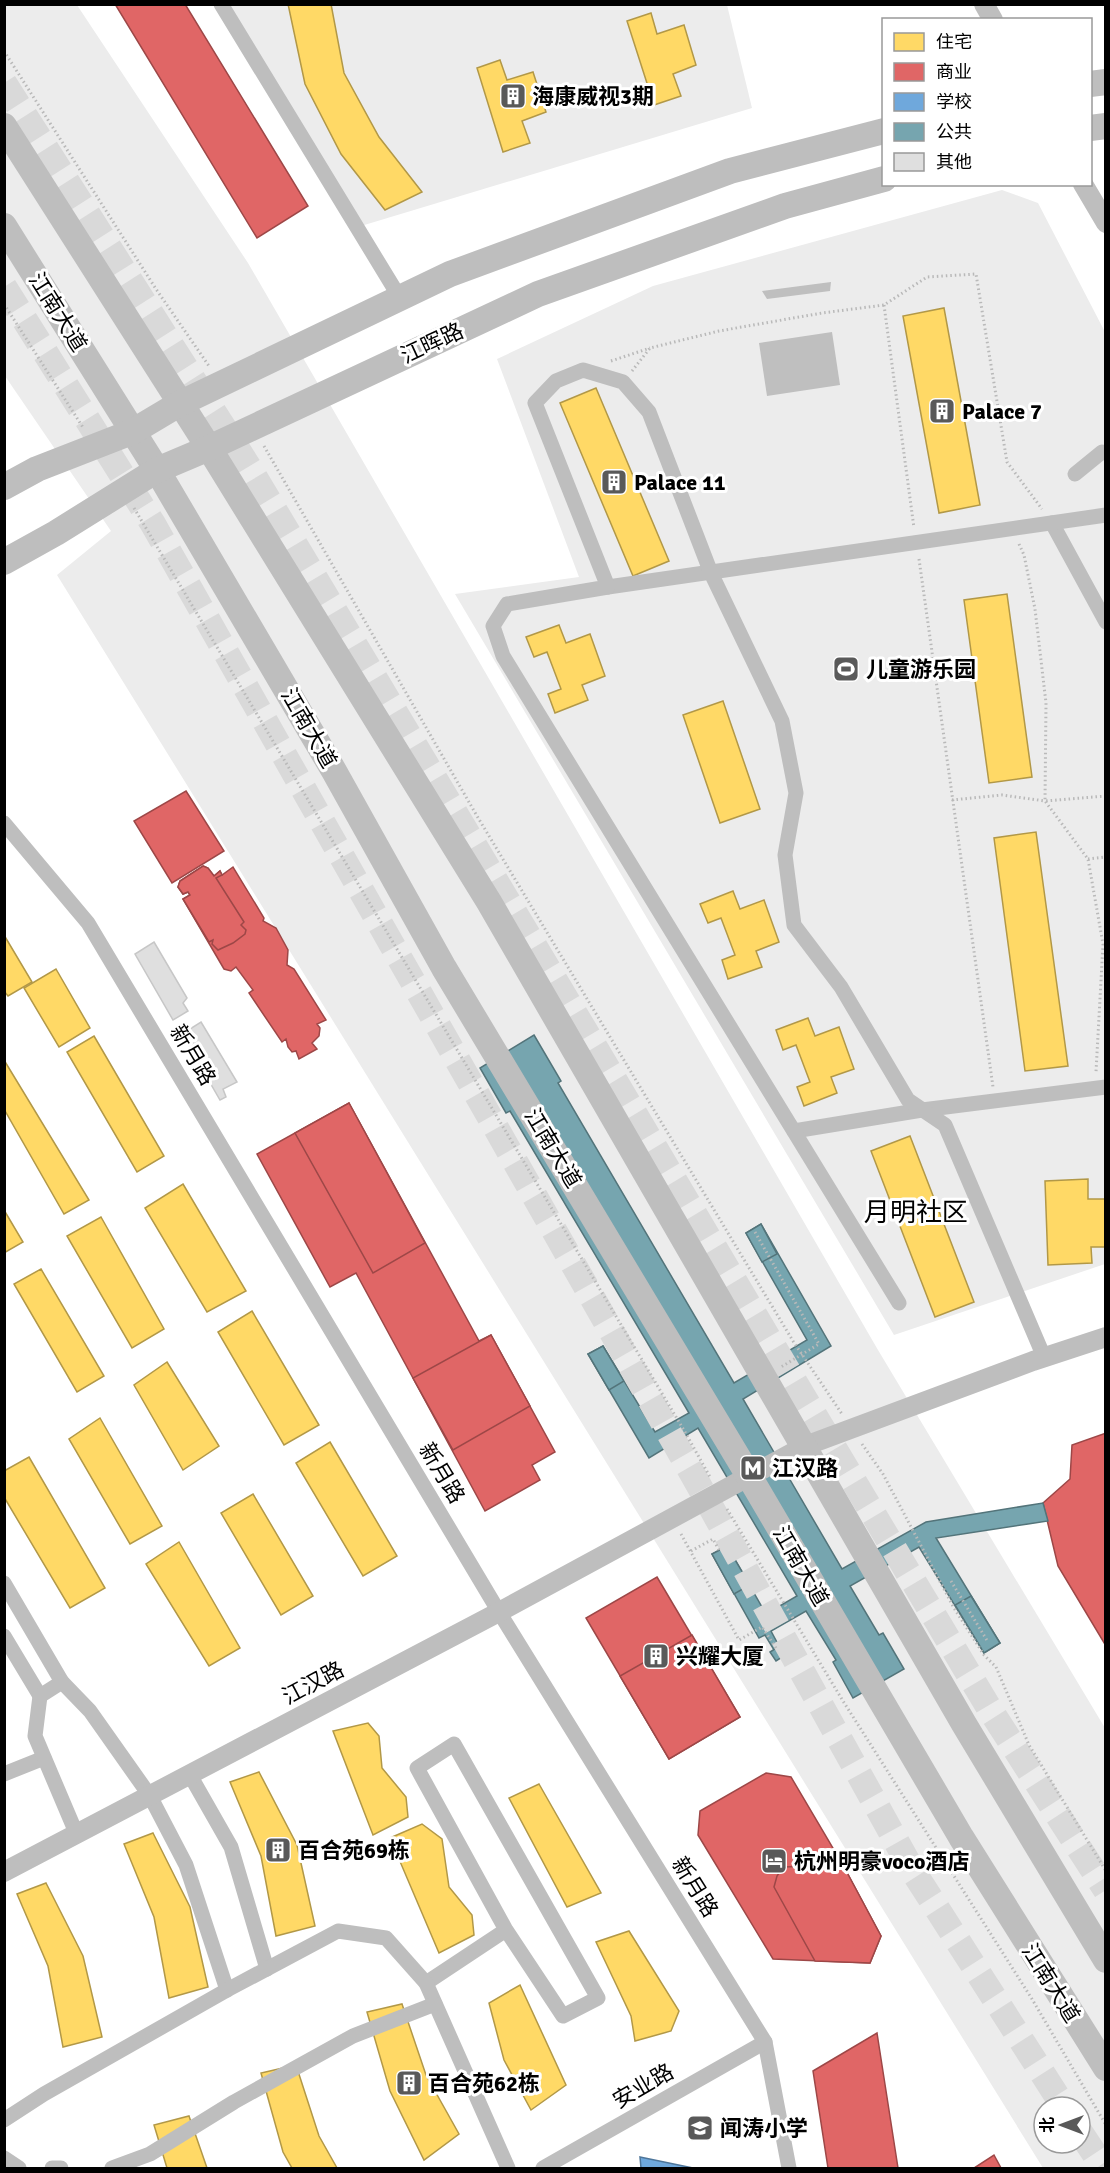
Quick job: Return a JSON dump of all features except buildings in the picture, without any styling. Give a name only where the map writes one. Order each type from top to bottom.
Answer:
[{"type":"main road","points":[[4,126],[208,448],[489,902],[964,1724],[1106,1960]]},
{"type":"main road","points":[[4,488],[37,469],[132,432],[179,404],[450,274],[730,171],[882,132]]},
{"type":"main road","name":"江晖路","points":[[4,562],[157,470],[538,294],[785,206],[882,180]]},
{"type":"main road","name":"江南大道","points":[[4,226],[157,470],[334,771],[444,968],[749,1476],[961,1837],[1106,2068]]},
{"type":"street","points":[[221,4],[400,298]]},
{"type":"street","points":[[984,4],[992,18]]},
{"type":"street","points":[[1084,186],[1106,223]]},
{"type":"street","points":[[608,587],[535,403],[556,381],[583,370],[623,382],[649,412],[711,573],[782,721],[796,793],[785,855],[794,925],[841,987],[908,1100],[945,1125],[1044,1357]]},
{"type":"street","points":[[1075,474],[1102,452],[1106,453]]},
{"type":"street","points":[[899,1304],[502,656],[493,626],[507,604],[608,587],[1106,515]]},
{"type":"street","points":[[1052,523],[1106,622]]},
{"type":"street","name":"新月路","points":[[4,823],[88,923],[499,1612],[765,2042],[789,2169]]},
{"type":"street","points":[[794,1131],[922,1110],[1100,1088]]},
{"type":"street","name":"江汉路","points":[[4,1872],[499,1612],[805,1446],[1044,1357],[1106,1337]]},
{"type":"street","points":[[4,1583],[62,1682],[90,1711],[150,1796],[186,1865],[227,1990]]},
{"type":"street","points":[[4,1636],[40,1696],[35,1736],[77,1835]]},
{"type":"street","points":[[40,1696],[62,1682]]},
{"type":"street","points":[[454,1744],[598,1998],[563,2016],[506,1930],[417,1768],[454,1744]]},
{"type":"street","points":[[4,1774],[44,1758]]},
{"type":"street","points":[[190,1775],[231,1847],[267,1969]]},
{"type":"street","points":[[426,1983],[506,1930]]},
{"type":"street","points":[[4,2120],[44,2094],[227,1990],[338,1931],[386,1938],[426,1983],[508,2169]]},
{"type":"street","points":[[112,2169],[150,2154],[234,2102],[353,2036],[435,2004]]},
{"type":"street","name":"安业路","points":[[543,2169],[765,2042]]},
{"type":"street","points":[[4,2158],[19,2169]]},
{"type":"street","points":[[52,2169],[60,2169]]},
{"type":"path","points":[[4,51],[156,289],[221,384]]},
{"type":"path","points":[[583,370],[650,348],[719,331],[884,305],[927,277],[976,274],[1007,462],[1052,523]]},
{"type":"path","points":[[4,304],[95,446]]},
{"type":"path","points":[[884,305],[995,1101]]},
{"type":"path","points":[[623,382],[650,348]]},
{"type":"path","points":[[252,428],[280,470],[477,816],[793,1341],[883,1474],[954,1608],[984,1655],[996,1667],[1029,1745],[1106,1871]]},
{"type":"path","points":[[123,491],[679,1421],[718,1492],[843,1701],[1032,1999],[1106,2126]]},
{"type":"path","points":[[1013,528],[1024,555],[1035,609],[1046,703],[1045,801],[1088,859],[1103,944],[1100,1088]]},
{"type":"path","points":[[952,800],[1002,795],[1045,801],[1106,796]]},
{"type":"path","points":[[1088,859],[1106,857]]},
{"type":"path","points":[[755,1232],[819,1344],[779,1368]]},
{"type":"path","points":[[672,1518],[739,1640],[762,1627],[776,1648]]},
{"type":"path","points":[[691,1551],[713,1539],[719,1550]]},
{"type":"path","points":[[951,1581],[988,1642]]},
{"type":"shaded area","points":[[4,5],[77,5],[248,263],[878,1350],[1105,1728],[1105,2168],[1043,2168],[1035,2155],[1092,2155],[1092,2095],[1032,2095],[1032,2150],[57,575],[111,531],[5,376]]},
{"type":"shaded area","points":[[228,5],[727,5],[752,108],[361,226]]},
{"type":"shaded area","points":[[1002,190],[1038,203],[1105,332],[1105,1264],[894,1335],[455,594],[579,577],[497,359],[653,286]]},
{"type":"shaded area","points":[[831,282],[830,291],[767,299],[762,291]]},
{"type":"shaded area","points":[[832,332],[840,385],[767,396],[759,343]]},
{"type":"tunnel","points":[[4,83],[248,466],[989,1708],[1106,1890]]},
{"type":"tunnel","points":[[4,287],[153,524],[697,1482],[911,1868],[1056,2095]]},
{"type":"tunnel","points":[[1092,2150],[1104,2168]]},
{"type":"place","name":"海康威视3期","points":[[513,96]]},
{"type":"place","name":"Palace 7","points":[[942,411]]},
{"type":"place","name":"Palace 11","points":[[614,482]]},
{"type":"place","name":"儿童游乐园","points":[[846,669]]},
{"type":"place","name":"江汉路","points":[[753,1468]]},
{"type":"place","name":"兴耀大厦","points":[[656,1656]]},
{"type":"place","name":"百合苑69栋","points":[[278,1850]]},
{"type":"place","name":"杭州明豪voco酒店","points":[[774,1861]]},
{"type":"place","name":"百合苑62栋","points":[[409,2083]]},
{"type":"place","name":"闻涛小学","points":[[700,2128]]},
{"type":"district","name":"月明社区","points":[[916,1213]]}]
